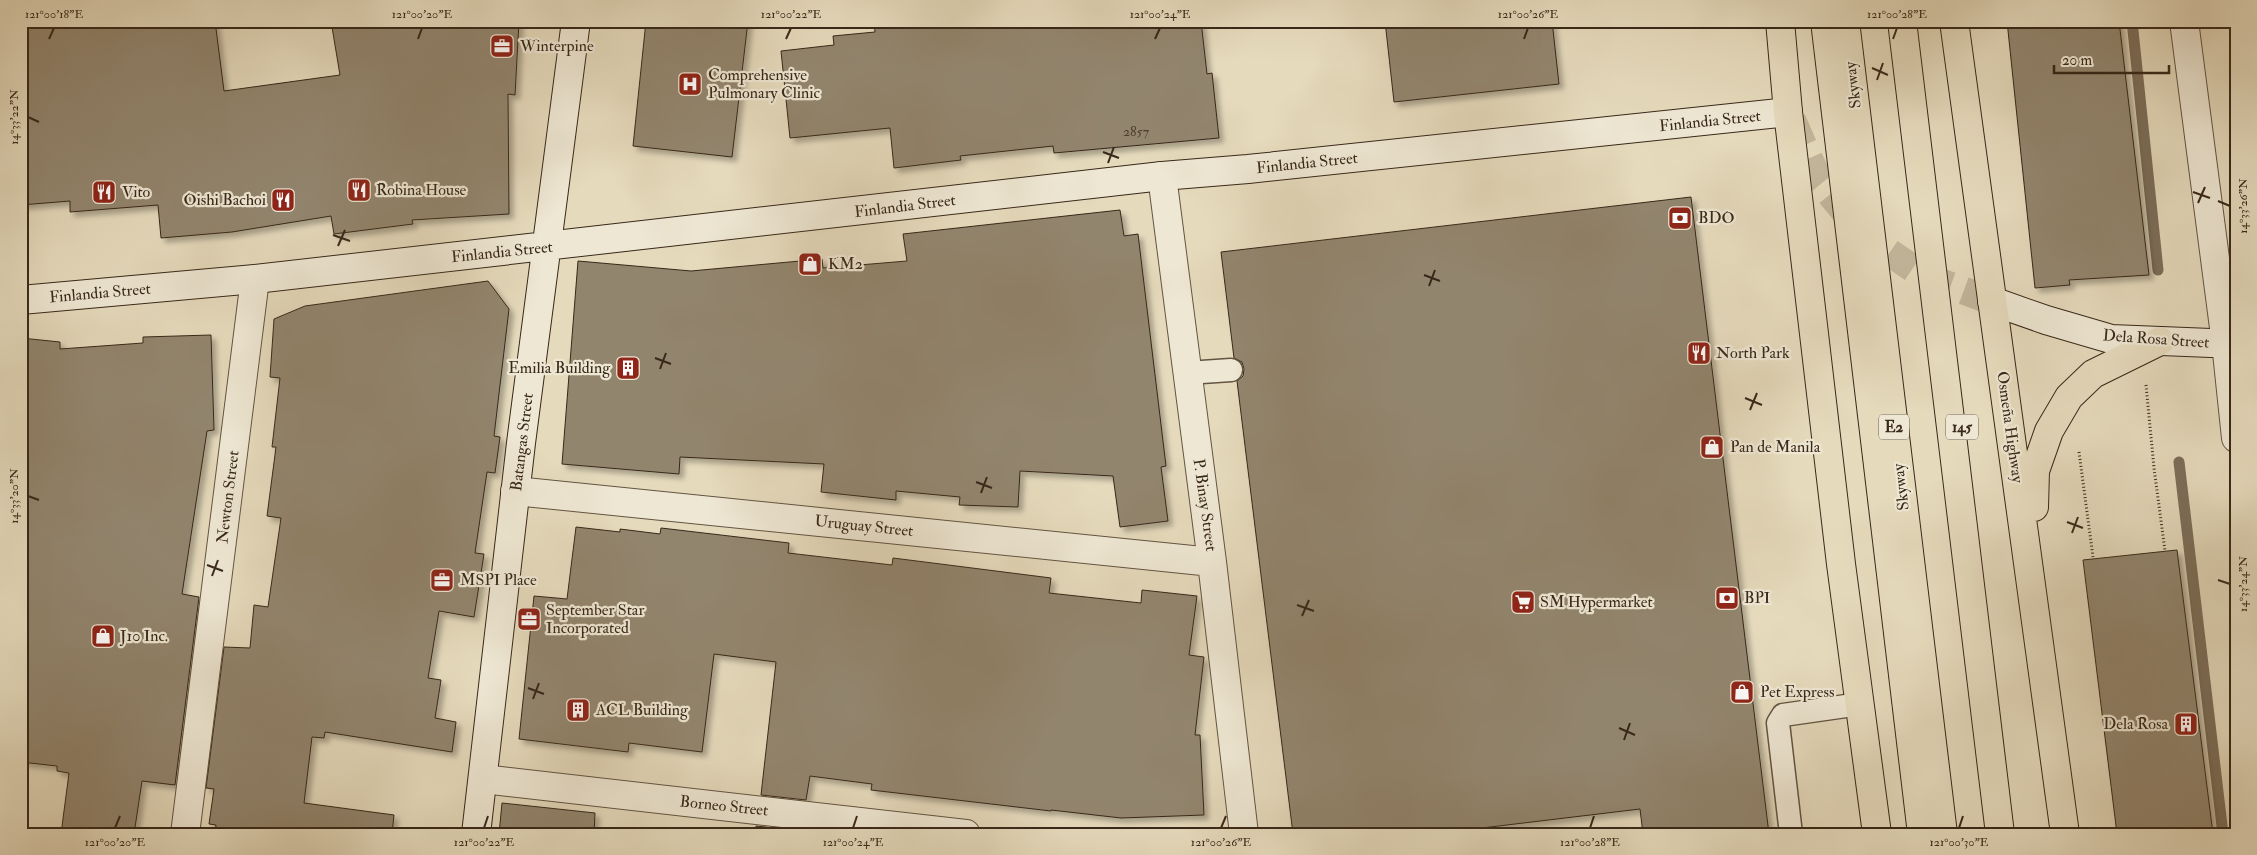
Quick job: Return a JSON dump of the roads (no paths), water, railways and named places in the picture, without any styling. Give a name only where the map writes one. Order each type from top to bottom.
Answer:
[{"type":"main road","points":[[1780,21],[1788,112],[1841,564],[1877,834]]},
{"type":"main road","points":[[1825,21],[1922,834]]},
{"type":"main road","name":"Skyway","points":[[1846,21],[1943,834]]},
{"type":"main road","points":[[1902,21],[2000,834]]},
{"type":"main road","name":"145","points":[[1913,21],[2010,834]]},
{"type":"main road","name":"Osmeña Highway","points":[[1954,21],[2065,834]]},
{"type":"main road","points":[[2032,586],[2035,471],[2049,432],[2069,397],[2093,374],[2152,345]]},
{"type":"street","name":"Batangas Street","points":[[476,834],[515,491],[576,21]]},
{"type":"street","points":[[2184,21],[2231,344],[2236,438]]},
{"type":"street","name":"Finlandia Street","points":[[21,300],[256,279],[1162,176],[1258,168],[1788,112]]},
{"type":"street","name":"P. Binay Street","points":[[1162,176],[1212,562],[1244,834]]},
{"type":"street","name":"Newton Street","points":[[186,834],[256,279]]},
{"type":"street","name":"Dela Rosa Street","points":[[1992,301],[2089,334],[2111,339],[2152,345],[2231,344]]},
{"type":"street","name":"Uruguay Street","points":[[515,491],[1212,562]]},
{"type":"street","name":"Borneo Street","points":[[482,779],[966,834]]},
{"type":"lane","points":[[1187,373],[1231,370]]},
{"type":"lane","points":[[1791,834],[1778,723],[1780,718],[1783,715],[1860,704]]},
{"type":"waterway","points":[[2132,21],[2158,270]]},
{"type":"waterway","points":[[2179,462],[2223,834]]},
{"type":"tunnel","points":[[1792,120],[1818,179],[1864,235],[1924,276],[1992,301]]},
{"type":"place","name":"Winterpine","points":[[502,46]]},
{"type":"place","name":"Comprehensive Pulmonary Clinic","points":[[690,84]]},
{"type":"place","name":"Robina House","points":[[359,190]]},
{"type":"place","name":"Vito","points":[[104,192]]},
{"type":"place","name":"Oishi Bachoi","points":[[283,200]]},
{"type":"place","name":"BDO","points":[[1680,218]]},
{"type":"place","name":"KM2","points":[[810,264]]},
{"type":"place","name":"North Park","points":[[1699,353]]},
{"type":"place","name":"Emilia Building","points":[[628,368]]},
{"type":"place","name":"Pan de Manila","points":[[1712,447]]},
{"type":"place","name":"MSPI Place","points":[[442,580]]},
{"type":"place","name":"BPI","points":[[1727,598]]},
{"type":"place","name":"SM Hypermarket","points":[[1523,602]]},
{"type":"place","name":"September Star Incorporated","points":[[529,619]]},
{"type":"place","name":"J10 Inc.","points":[[103,636]]},
{"type":"place","name":"Pet Express","points":[[1742,692]]},
{"type":"place","name":"ACL Building","points":[[578,710]]},
{"type":"place","name":"Dela Rosa","points":[[2186,724]]}]
